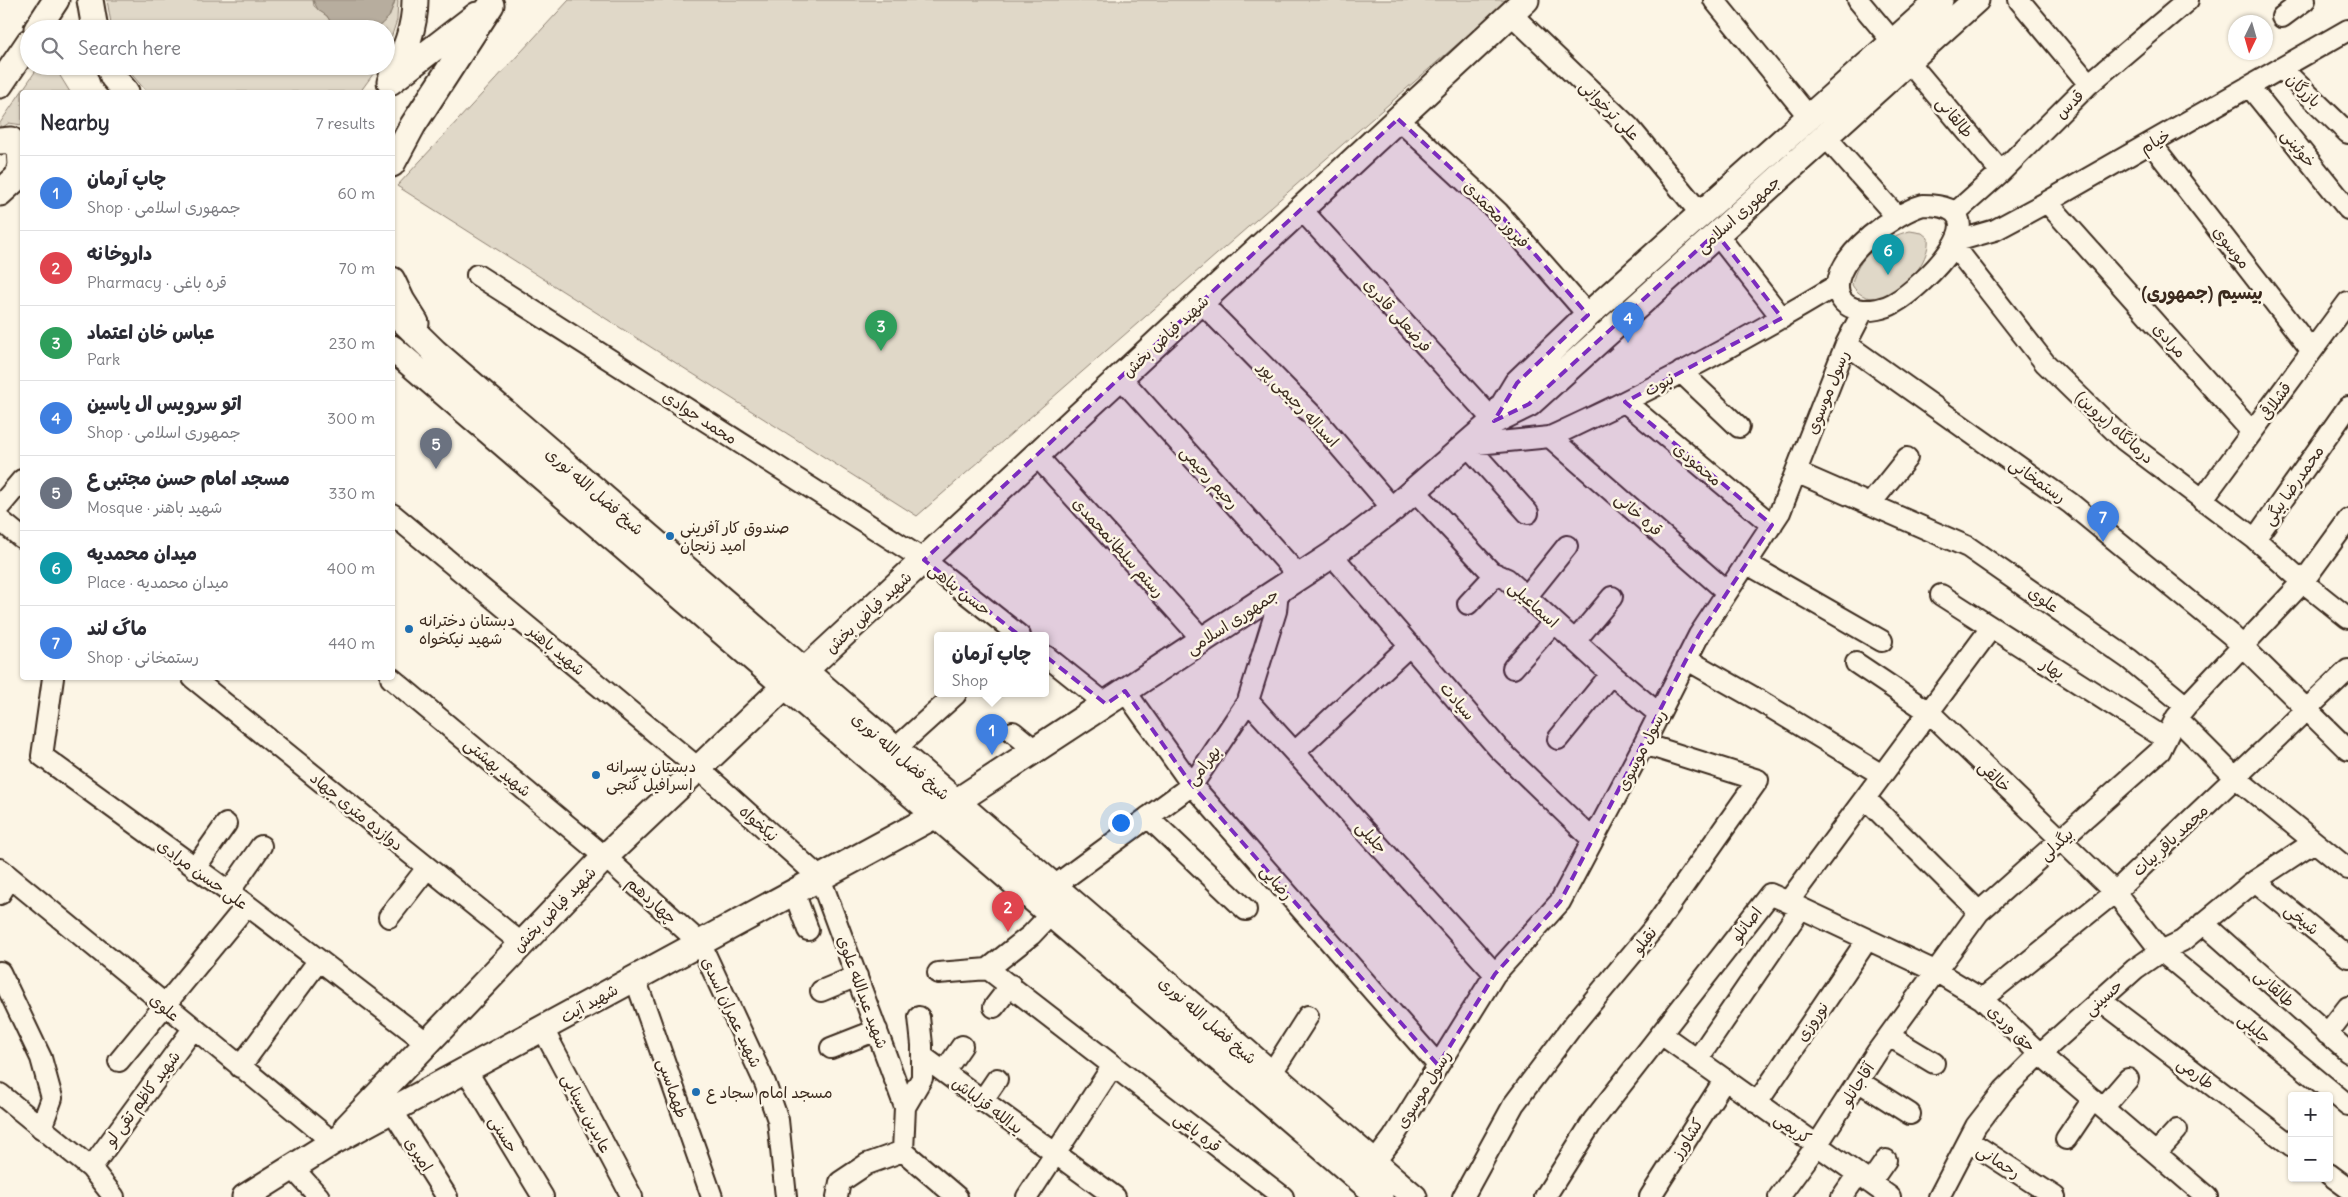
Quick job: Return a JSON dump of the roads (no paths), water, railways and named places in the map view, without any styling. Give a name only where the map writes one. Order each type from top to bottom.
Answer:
[{"type":"main road","points":[[43,20],[56,0]]},
{"type":"main road","points":[[90,0],[93,20]]},
{"type":"main road","points":[[395,69],[406,49],[415,13],[415,0]]},
{"type":"main road","name":"جمهوری اسلامی","points":[[946,809],[1332,554],[1393,509],[1494,420],[1517,383],[1588,315],[1940,0]]},
{"type":"main road","name":"جمهوری اسلامی","points":[[1494,420],[1529,404],[1976,0]]},
{"type":"main road","points":[[385,87],[493,2]]},
{"type":"main road","points":[[395,158],[413,125],[493,2]]},
{"type":"main road","name":"شهید فیاض بخش","points":[[333,1142],[426,1042],[605,857],[698,768],[1519,7]]},
{"type":"main road","points":[[3,77],[20,54]]},
{"type":"main road","points":[[112,75],[124,90]]},
{"type":"main road","points":[[385,87],[392,75]]},
{"type":"main road","points":[[0,141],[11,140],[20,149]]},
{"type":"main road","points":[[0,193],[20,175]]},
{"type":"main road","points":[[395,286],[402,301],[435,352]]},
{"type":"main road","name":"شیخ فضل الله نوری","points":[[395,313],[435,352],[794,679],[894,750],[946,809],[1051,914],[1374,1195]]},
{"type":"main road","name":"شیخ فضل الله نوری","points":[[395,350],[794,679],[946,809],[1053,887],[1414,1197]]},
{"type":"main road","name":"شهید آیت","points":[[245,1197],[333,1142],[946,809]]},
{"type":"street","points":[[1714,0],[1809,117]]},
{"type":"street","points":[[1858,0],[1893,42]]},
{"type":"street","points":[[2019,0],[2089,84]]},
{"type":"street","name":"قدس","points":[[1955,213],[2002,172],[2089,84],[2188,0]]},
{"type":"street","points":[[2282,17],[2305,0]]},
{"type":"street","name":"علی ترخوانی","points":[[1519,7],[1630,128],[1701,214]]},
{"type":"street","name":"خیام","points":[[1955,244],[1995,230],[2047,202],[2348,30]]},
{"type":"street","name":"طالقانی","points":[[1908,61],[2002,172]]},
{"type":"street","name":"بازرگان","points":[[2281,68],[2348,133]]},
{"type":"street","name":"خوئینی","points":[[2250,86],[2348,209]]},
{"type":"street","name":"فیروز محمدی","points":[[1398,119],[1498,212],[1588,315]]},
{"type":"street","points":[[1825,136],[1897,216]]},
{"type":"street","name":"موسوی","points":[[2151,143],[2312,351]]},
{"type":"street","name":"مرادی","points":[[2047,202],[2252,432]]},
{"type":"street","points":[[1923,205],[1945,208],[1955,213],[1960,230],[1955,244],[1923,283],[1890,306],[1863,311],[1852,308],[1844,302],[1837,285],[1840,273],[1848,259],[1897,216],[1923,205]]},
{"type":"street","name":"فرضعلی قادری","points":[[1301,209],[1494,420]]},
{"type":"street","points":[[1716,233],[1782,318]]},
{"type":"street","name":"درمانگاه (پروین)","points":[[1955,244],[2045,363],[2124,440],[2255,539],[2303,582],[2348,618]]},
{"type":"street","name":"محمد جوادی","points":[[477,275],[924,560]]},
{"type":"street","name":"نبوت","points":[[1467,445],[1550,437],[1625,402],[1782,318],[1837,285]]},
{"type":"street","name":"اسداله رحیمی پور","points":[[1201,302],[1316,419],[1393,509]]},
{"type":"street","name":"قشلاقی","points":[[2202,500],[2348,302]]},
{"type":"street","name":"رسول موسوی","points":[[1374,1163],[1393,1138],[1495,974],[1560,902],[1644,744],[1698,635],[1780,512],[1846,344],[1863,311]]},
{"type":"street","name":"رستمخانی","points":[[1846,344],[2070,503],[2231,635],[2306,711],[2348,750]]},
{"type":"street","points":[[1681,372],[1739,427]]},
{"type":"street","name":"رحیم رحیمی","points":[[1120,377],[1299,576]]},
{"type":"street","name":"محمودی","points":[[1625,402],[1772,525]]},
{"type":"street","name":"محمدرضا بیگی","points":[[2255,539],[2348,407]]},
{"type":"street","name":"قره خانی","points":[[1550,437],[1727,592]]},
{"type":"street","points":[[1467,445],[1528,513]]},
{"type":"street","name":"رستم سلطانمحمدی","points":[[1036,455],[1203,640]]},
{"type":"street","points":[[1871,504],[1907,458]]},
{"type":"street","name":"علوی","points":[[1796,472],[1968,547],[2129,659],[2181,712],[2236,778],[2314,842],[2346,864]]},
{"type":"street","points":[[0,506],[20,482]]},
{"type":"street","name":"اسماعیلی","points":[[1415,491],[1491,572],[1507,579],[1611,674],[1659,714]]},
{"type":"street","name":"شهید باهنر","points":[[395,516],[698,768]]},
{"type":"street","points":[[0,520],[20,536]]},
{"type":"street","name":"بیگدلی","points":[[1937,972],[1979,912],[2160,751],[2181,712],[2303,582],[2348,520]]},
{"type":"street","points":[[1527,596],[1567,546]]},
{"type":"street","name":"سیادت","points":[[1332,554],[1498,748],[1593,840]]},
{"type":"street","name":"حسن پناهی","points":[[924,560],[1014,632]]},
{"type":"street","points":[[1746,563],[1882,642]]},
{"type":"street","points":[[1468,604],[1496,574]]},
{"type":"street","name":"بهرامی","points":[[1053,887],[1192,785],[1248,701],[1276,611],[1278,590]]},
{"type":"street","name":"بهار","points":[[1941,595],[2166,739]]},
{"type":"street","points":[[1575,641],[1612,597]]},
{"type":"street","points":[[1513,668],[1554,622]]},
{"type":"street","points":[[1697,1060],[1865,798],[1991,628]]},
{"type":"street","points":[[1294,752],[1410,645]]},
{"type":"street","points":[[1049,658],[1116,697]]},
{"type":"street","points":[[1686,659],[1760,701],[1882,775]]},
{"type":"street","name":"خالقی","points":[[1856,662],[1929,712],[2115,892]]},
{"type":"street","name":"محمد باقر بیات","points":[[1982,999],[2115,892],[2348,670]]},
{"type":"street","points":[[1558,739],[1611,674]]},
{"type":"street","name":"علی حسن مرادی","points":[[53,680],[42,756],[247,905],[426,1042]]},
{"type":"street","name":"دوازده متری جهاد","points":[[195,680],[521,943]]},
{"type":"street","name":"شهید بهشتی","points":[[393,680],[605,857]]},
{"type":"street","points":[[894,750],[953,697]]},
{"type":"street","name":"رضایی","points":[[1116,697],[1438,1066]]},
{"type":"street","name":"جلیلی","points":[[1248,701],[1495,974]]},
{"type":"street","points":[[1013,732],[1035,750]]},
{"type":"street","name":"نقیلو","points":[[1462,1197],[1514,1104],[1574,1024],[1653,929],[1758,780],[1644,744]]},
{"type":"street","name":"نیکخواه","points":[[698,768],[820,878]]},
{"type":"street","points":[[1865,798],[1979,912]]},
{"type":"street","points":[[1148,817],[1246,910]]},
{"type":"street","points":[[195,868],[226,824]]},
{"type":"street","name":"حسینی","points":[[1939,1197],[1976,1126],[2004,1090],[2040,1054],[2135,969],[2161,951],[2182,940],[2255,881],[2314,842]]},
{"type":"street","points":[[229,892],[260,846]]},
{"type":"street","name":"چهاردهم","points":[[605,857],[700,943]]},
{"type":"street","points":[[390,916],[427,868]]},
{"type":"street","name":"شهید عبدالله علوی","points":[[820,878],[905,1106]]},
{"type":"street","name":"علوی","points":[[3,880],[166,1007],[333,1142]]},
{"type":"street","name":"شیخی","points":[[2255,881],[2348,957]]},
{"type":"street","points":[[794,892],[808,930]]},
{"type":"street","name":"جلیلی","points":[[2115,892],[2161,951],[2348,1106]]},
{"type":"street","name":"اصانلو","points":[[1545,1197],[1593,1121],[1770,894],[1795,905]]},
{"type":"street","points":[[119,1061],[166,1007],[247,905]]},
{"type":"street","name":"حق وردی","points":[[1795,905],[1937,972],[1982,999],[2040,1054],[2208,1197]]},
{"type":"street","points":[[938,973],[988,969],[1031,936],[1051,914]]},
{"type":"street","name":"طالقانی","points":[[2204,923],[2348,1052]]},
{"type":"street","name":"نوروزی","points":[[1757,1102],[1868,940]]},
{"type":"street","name":"شهید عمران اسدی","points":[[700,943],[765,1083],[778,1120],[786,1197]]},
{"type":"street","points":[[240,1067],[319,960]]},
{"type":"street","name":"قره باغی","points":[[988,969],[1011,985],[1112,1067],[1283,1197]]},
{"type":"street","points":[[0,972],[41,1058],[52,1098],[42,1128]]},
{"type":"street","name":"آقاجانلو","points":[[1779,1197],[1817,1145],[1889,1036],[1937,972]]},
{"type":"street","points":[[821,992],[857,976]]},
{"type":"street","name":"طهماسبی","points":[[635,978],[712,1197]]},
{"type":"street","points":[[994,1007],[1011,985]]},
{"type":"street","name":"طارمی","points":[[2100,1000],[2288,1143]]},
{"type":"street","points":[[2327,1034],[2348,1007]]},
{"type":"street","points":[[1271,1074],[1308,1016]]},
{"type":"street","points":[[919,1017],[922,1078],[905,1106],[904,1151],[956,1197]]},
{"type":"street","name":"عابدین سینایی","points":[[543,1028],[632,1197]]},
{"type":"street","name":"شهید کاظم تقی لو","points":[[91,1168],[193,1029]]},
{"type":"street","points":[[831,1048],[877,1030]]},
{"type":"street","name":"کریمی","points":[[1661,1034],[1890,1197]]},
{"type":"street","points":[[1889,1036],[1934,1063]]},
{"type":"street","points":[[944,1072],[962,1046]]},
{"type":"street","name":"یدالله قزلباش","points":[[922,1056],[1115,1197]]},
{"type":"street","points":[[1027,1197],[1112,1067]]},
{"type":"street","name":"حسنی","points":[[466,1070],[543,1197]]},
{"type":"street","points":[[982,1101],[996,1079]]},
{"type":"street","name":"کشاورز","points":[[1650,1197],[1725,1079]]},
{"type":"street","points":[[2066,1139],[2098,1103],[2128,1079]]},
{"type":"street","points":[[1858,1081],[1910,1114]]},
{"type":"street","points":[[0,1094],[91,1168],[114,1197]]},
{"type":"street","name":"امیری","points":[[392,1110],[447,1197]]},
{"type":"street","points":[[2156,1153],[2176,1130]]},
{"type":"street","name":"رحمانی","points":[[1969,1140],[2055,1197]]},
{"type":"street","points":[[837,1197],[840,1182],[847,1177],[867,1164],[904,1151]]},
{"type":"street","points":[[1842,1197],[1886,1160]]},
{"type":"street","points":[[292,1167],[318,1197]]},
{"type":"street","points":[[2333,1177],[2348,1188]]},
{"type":"place","name":"میدان محمدیه","points":[[1888,275]]},
{"type":"place","name":"اتو سرویس ال یاسین","points":[[1628,343]]},
{"type":"place","name":"عباس خان اعتماد","points":[[881,351]]},
{"type":"place","name":"مسجد امام حسن مجتبی ع","points":[[436,469]]},
{"type":"place","name":"صندوق کار آفرینی امید زنجان","points":[[670,536]]},
{"type":"place","name":"ماگ لند","points":[[2103,542]]},
{"type":"place","name":"دبستان دخترانه شهید نیکخواه","points":[[409,629]]},
{"type":"place","name":"چاپ آرمان","points":[[992,755]]},
{"type":"place","name":"دبستان پسرانه اسرافیل گنجی","points":[[596,775]]},
{"type":"place","name":"داروخانه","points":[[1008,932]]},
{"type":"place","name":"مسجد امام سجاد ع","points":[[696,1092]]},
{"type":"district","name":"(بیسیم (جمهوری","points":[[2202,293]]}]
